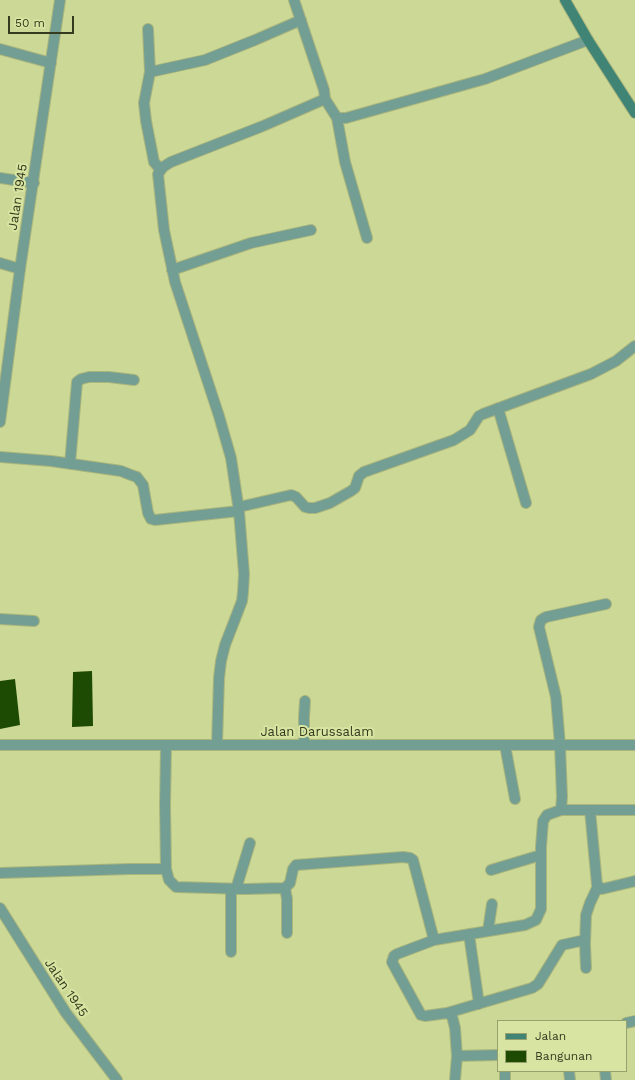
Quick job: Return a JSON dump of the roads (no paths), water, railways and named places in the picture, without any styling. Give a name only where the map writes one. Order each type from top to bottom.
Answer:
[{"type":"main road","points":[[565,0],[588,40],[635,113]]},
{"type":"street","name":"Jalan 1945","points":[[0,422],[20,269],[60,0]]},
{"type":"street","points":[[294,0],[324,90],[325,99],[337,118],[345,162],[367,238]]},
{"type":"street","points":[[150,72],[205,60],[301,20]]},
{"type":"street","points":[[148,29],[150,72],[144,103],[154,162],[160,169]]},
{"type":"street","points":[[337,118],[346,118],[484,79],[588,40]]},
{"type":"street","points":[[0,49],[51,63]]},
{"type":"street","points":[[216,745],[221,661],[225,645],[242,601],[243,592],[244,574],[239,509],[231,458],[172,270],[160,205],[158,180],[160,169],[171,162],[245,134],[325,99]]},
{"type":"street","points":[[0,178],[34,183]]},
{"type":"street","points":[[172,270],[251,243],[311,230]]},
{"type":"street","points":[[0,263],[20,269]]},
{"type":"street","points":[[0,457],[23,458],[70,464],[121,472],[137,478],[143,485],[148,513],[151,519],[155,520],[239,509],[291,495],[296,497],[305,507],[315,508],[330,503],[351,491],[355,488],[359,476],[364,472],[454,440],[470,430],[479,416],[591,374],[616,361],[635,346]]},
{"type":"street","points":[[70,464],[77,382],[81,379],[109,377],[134,380]]},
{"type":"street","points":[[498,408],[526,503]]},
{"type":"street","points":[[561,810],[560,745],[556,697],[539,627],[541,620],[546,617],[606,604]]},
{"type":"street","points":[[0,618],[34,621]]},
{"type":"street","points":[[304,745],[305,700]]},
{"type":"street","name":"Jalan Darussalam","points":[[0,745],[635,745]]},
{"type":"street","points":[[505,745],[515,799]]},
{"type":"street","points":[[166,746],[166,869],[169,880],[176,887],[233,889],[285,888],[290,883],[293,868],[296,865],[403,857],[410,858],[413,860],[434,940]]},
{"type":"street","points":[[585,940],[562,945],[538,984],[532,988],[446,1013],[425,1016],[421,1015],[392,962],[394,956],[397,954],[434,940],[525,926],[536,920],[541,909],[541,855],[545,817],[561,810],[635,810]]},
{"type":"street","points":[[586,968],[586,915],[598,886],[596,880],[590,810]]},
{"type":"street","points":[[231,952],[233,889],[250,843]]},
{"type":"street","points":[[490,870],[541,855]]},
{"type":"street","points":[[0,873],[166,869]]},
{"type":"street","points":[[598,886],[602,888],[635,881]]},
{"type":"street","points":[[285,888],[287,899],[287,933]]},
{"type":"street","points":[[488,931],[492,904]]},
{"type":"street","name":"Jalan 1945","points":[[0,908],[66,1013],[117,1080]]},
{"type":"street","points":[[469,934],[479,1004]]},
{"type":"street","points":[[446,1013],[452,1016],[455,1028],[457,1056],[455,1080]]},
{"type":"street","points":[[457,1056],[497,1055]]}]
